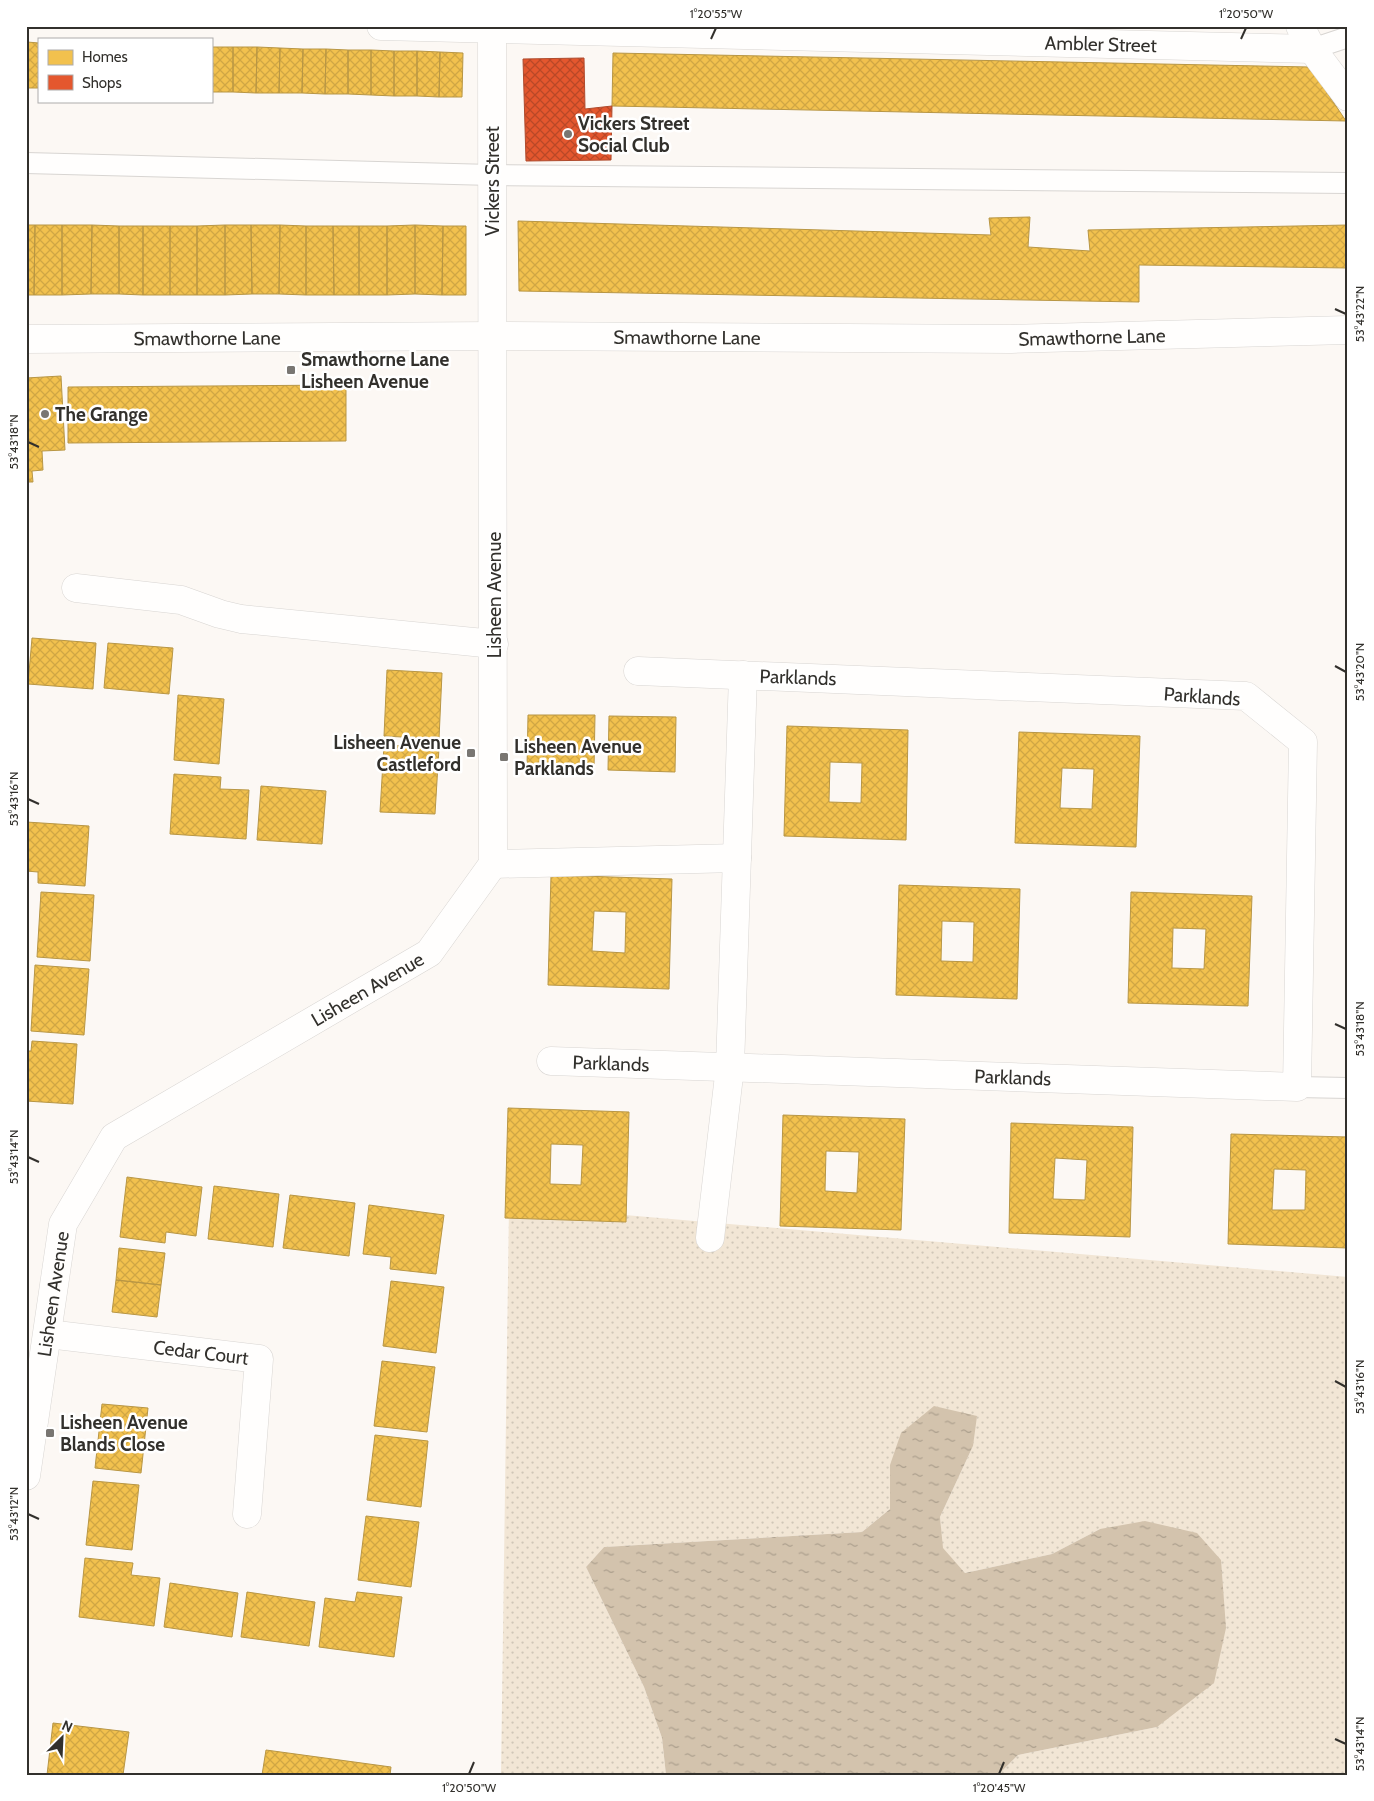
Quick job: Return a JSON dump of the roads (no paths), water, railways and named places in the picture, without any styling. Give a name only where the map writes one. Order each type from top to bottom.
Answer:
[{"type":"street","name":"Ambler Street","points":[[381,26],[1306,37]]},
{"type":"street","name":"Vickers Street","points":[[492,28],[494,336]]},
{"type":"street","points":[[1306,37],[1348,98]]},
{"type":"street","name":"Smawthorne Lane","points":[[26,339],[494,336],[1011,339],[1348,330]]},
{"type":"street","name":"Lisheen Avenue","points":[[27,1459],[48,1334],[63,1224],[114,1137],[429,953],[494,864],[494,336]]},
{"type":"street","points":[[76,588],[181,600],[220,614],[241,618],[494,644]]},
{"type":"street","name":"Parklands","points":[[551,1061],[1297,1087],[1303,742],[1246,696],[638,671]]},
{"type":"street","name":"Parklands","points":[[710,1238],[730,1067],[742,675]]},
{"type":"street","points":[[494,864],[737,858]]},
{"type":"street","name":"Cedar Court","points":[[48,1334],[259,1360],[247,1514]]},
{"type":"lane","points":[[1306,37],[1348,38]]},
{"type":"lane","points":[[26,163],[492,175],[1348,182]]},
{"type":"lane","name":"Parklands","points":[[1297,1087],[1348,1088]]},
{"type":"water","points":[[934,1406],[977,1416],[973,1446],[940,1517],[943,1548],[965,1573],[1052,1554],[1100,1529],[1145,1521],[1197,1533],[1221,1560],[1226,1628],[1214,1683],[1157,1727],[1018,1755],[998,1775],[666,1775],[662,1738],[644,1687],[586,1567],[604,1547],[862,1532],[890,1509],[890,1465],[901,1433]]},
{"type":"place","name":"Vickers Street Social Club","points":[[568,134]]},
{"type":"place","name":"Smawthorne Lane Lisheen Avenue","points":[[291,370]]},
{"type":"place","name":"The Grange","points":[[45,414]]},
{"type":"place","name":"Lisheen Avenue Castleford","points":[[471,753]]},
{"type":"place","name":"Lisheen Avenue Parklands","points":[[504,757]]},
{"type":"place","name":"Lisheen Avenue Blands Close","points":[[50,1433]]}]
